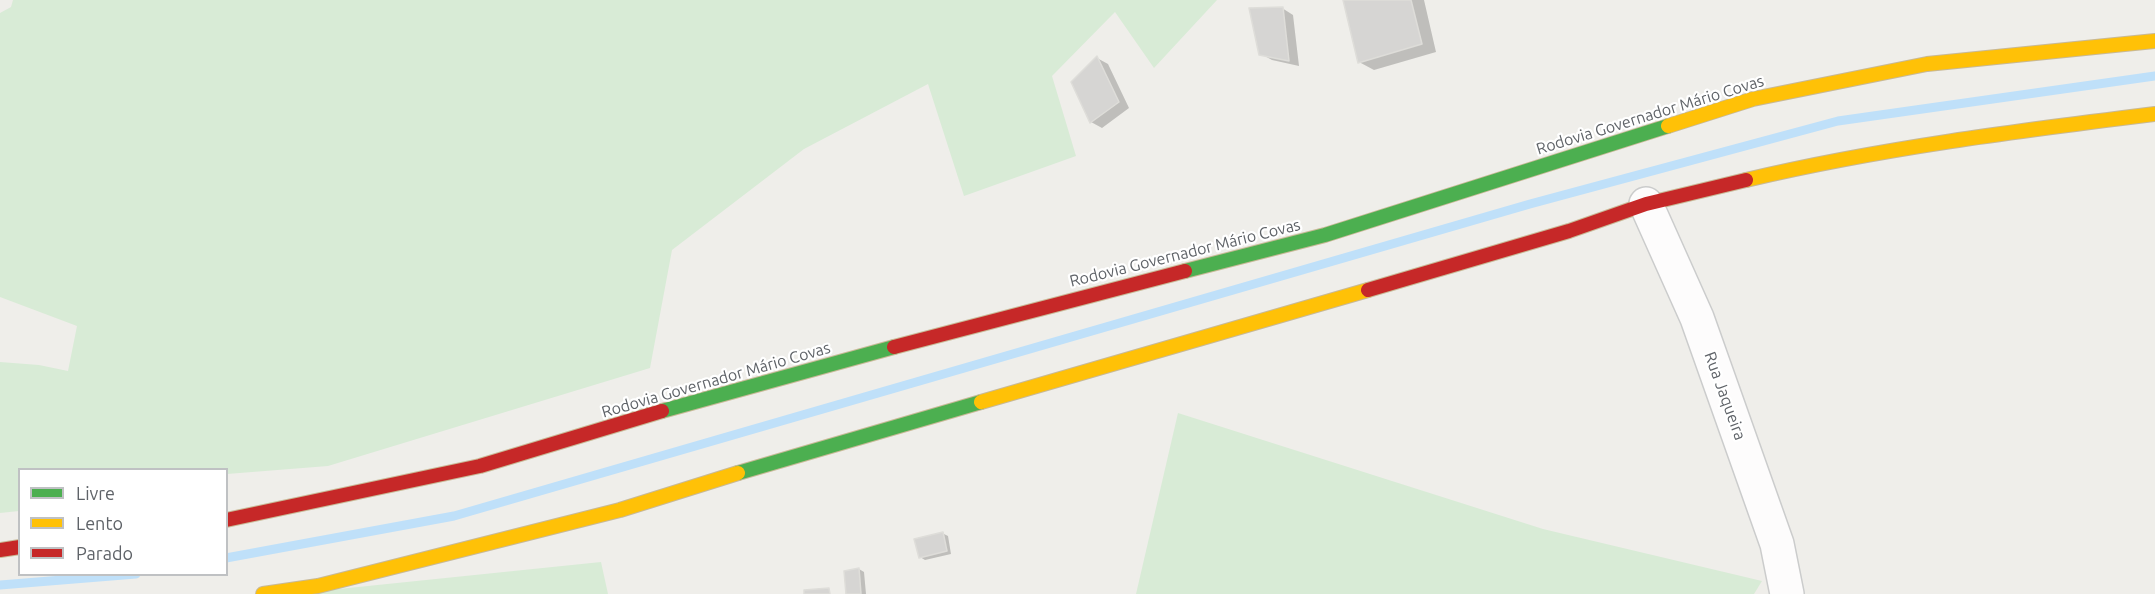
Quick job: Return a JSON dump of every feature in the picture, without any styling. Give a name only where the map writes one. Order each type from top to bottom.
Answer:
[{"type":"highway","name":"Rodovia Governador Mário Covas","points":[[228,520],[480,466],[680,406],[999,318],[1325,235],[1753,99],[1927,64],[2155,40]]},
{"type":"highway","points":[[263,594],[318,586],[620,510],[751,469],[1558,235],[1646,204],[1804,166],[1966,138],[2155,114]]},
{"type":"highway","points":[[0,550],[18,547]]},
{"type":"street","name":"Rua Jaqueira","points":[[1646,204],[1697,318],[1777,544],[1787,594]]},
{"type":"green space","points":[[13,0],[1217,0],[1154,68],[1115,12],[1052,76],[1076,156],[964,196],[928,84],[804,149],[672,250],[650,368],[328,466],[228,474],[228,468],[18,468],[18,511],[0,513],[0,362],[39,365],[68,371],[77,326],[0,297],[0,13],[11,7]]},
{"type":"green space","points":[[1178,413],[1543,529],[1762,581],[1754,594],[1136,594]]},
{"type":"green space","points":[[601,562],[608,594],[290,594]]},
{"type":"building","points":[[1343,0],[1411,0],[1422,44],[1358,63]]},
{"type":"building","points":[[1283,7],[1289,61],[1259,55],[1249,8]]},
{"type":"building","points":[[1097,56],[1119,102],[1090,123],[1071,82]]},
{"type":"building","points":[[943,532],[947,551],[919,558],[914,539]]},
{"type":"building","points":[[859,568],[861,594],[846,594],[844,571]]},
{"type":"building","points":[[829,588],[830,594],[804,594],[804,590]]},
{"type":"waterway","points":[[228,558],[454,516],[1530,204],[1838,121],[2155,76]]},
{"type":"waterway","points":[[0,585],[111,576]]},
{"type":"traffic: fast","points":[[1185,271],[1325,235],[1668,126]]},
{"type":"traffic: fast","points":[[662,411],[894,347]]},
{"type":"traffic: fast","points":[[738,473],[981,402]]},
{"type":"traffic: slow","points":[[1668,126],[1753,99],[1927,64],[2155,41]]},
{"type":"traffic: slow","points":[[1746,180],[1899,150],[2155,114]]},
{"type":"traffic: slow","points":[[981,402],[1368,290]]},
{"type":"traffic: slow","points":[[263,594],[318,586],[620,510],[738,473]]},
{"type":"traffic: jam","points":[[1368,290],[1569,231],[1646,204],[1746,180]]},
{"type":"traffic: jam","points":[[894,347],[1185,271]]},
{"type":"traffic: jam","points":[[228,520],[480,466],[662,411]]},
{"type":"traffic: jam","points":[[0,550],[18,547]]}]
